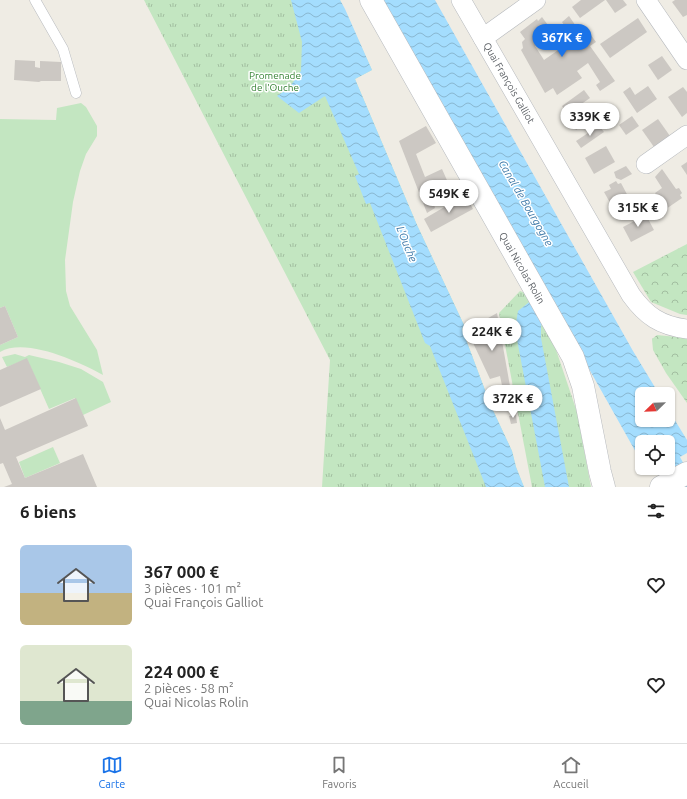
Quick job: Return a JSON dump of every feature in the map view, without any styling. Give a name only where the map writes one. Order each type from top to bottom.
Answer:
[{"type":"street","name":"Quai Nicolas Rolin","points":[[371,0],[573,357],[583,386],[604,487]]},
{"type":"street","name":"Quai François Galliot","points":[[461,0],[631,295],[640,308],[656,320],[687,329]]},
{"type":"street","points":[[483,38],[536,0]]},
{"type":"street","points":[[646,0],[687,60]]},
{"type":"street","points":[[646,164],[687,135]]},
{"type":"street","points":[[661,487],[687,473]]},
{"type":"lane","points":[[35,0],[63,49],[76,93]]},
{"type":"green space","name":"Promenade de l'Ouche","points":[[144,0],[340,0],[372,70],[355,79],[417,225],[464,325],[462,329],[491,406],[512,451],[516,467],[524,487],[322,487],[330,360]]},
{"type":"green space","points":[[81,103],[86,107],[97,126],[97,136],[86,154],[80,171],[73,202],[65,260],[66,291],[70,306],[97,350],[103,375],[67,358],[38,349],[24,347],[11,348],[0,352],[0,345],[18,337],[5,306],[0,308],[0,119],[56,120],[57,108]]},
{"type":"green space","points":[[687,244],[687,315],[680,314],[651,302],[633,272]]},
{"type":"green space","points":[[520,291],[532,296],[547,323],[577,412],[591,487],[532,487],[499,313]]},
{"type":"green space","points":[[657,335],[687,338],[687,403],[666,373],[653,350],[652,339]]},
{"type":"green space","points":[[15,354],[25,357],[29,355],[81,369],[103,382],[111,402],[83,415],[75,398],[49,409],[27,359],[7,367],[2,357]]},
{"type":"green space","points":[[53,447],[60,463],[25,478],[19,462]]},
{"type":"water","name":"L'Ouche","points":[[291,0],[340,0],[345,9],[372,70],[355,79],[417,225],[464,325],[462,329],[491,406],[512,451],[516,467],[524,487],[486,487],[430,346],[425,343],[370,203],[366,204],[355,176],[359,174],[325,96],[299,113],[277,96],[289,88],[301,71],[302,42]]},
{"type":"water","name":"Canal de Bourgogne","points":[[381,0],[435,0],[655,387],[635,387],[635,427],[675,427],[675,420],[687,440],[687,453],[680,457],[687,470],[687,487],[680,487],[673,475],[675,475],[675,435],[635,435],[635,451],[557,312],[543,317],[541,338],[569,487],[545,487],[515,329],[518,311],[533,299]]},
{"type":"building","points":[[581,0],[605,0],[580,18],[572,7]]},
{"type":"building","points":[[606,0],[623,0],[627,5],[615,13]]},
{"type":"building","points":[[675,0],[687,0],[687,15],[683,17],[672,2]]},
{"type":"building","points":[[569,16],[582,35],[588,31],[596,42],[590,46],[615,81],[600,91],[596,85],[600,82],[588,63],[577,71],[582,78],[557,95],[553,88],[545,93],[521,50],[523,48],[522,42],[525,39],[520,32],[542,17],[553,32],[535,46],[544,60],[574,39],[562,22]]},
{"type":"building","points":[[638,18],[647,32],[610,58],[600,44]]},
{"type":"building","points":[[662,56],[672,70],[658,80],[648,65]]},
{"type":"building","points":[[15,60],[35,61],[35,67],[40,68],[40,61],[61,62],[61,81],[39,82],[14,80]]},
{"type":"building","points":[[648,86],[657,99],[637,113],[623,92],[630,87],[635,95]]},
{"type":"building","points":[[683,87],[687,92],[687,113],[682,117],[668,97]]},
{"type":"building","points":[[584,90],[590,98],[580,105],[584,112],[572,121],[562,106]]},
{"type":"building","points":[[589,115],[591,119],[576,130],[573,126]]},
{"type":"building","points":[[632,116],[639,126],[626,135],[619,125]]},
{"type":"building","points":[[658,119],[670,136],[654,147],[642,130]]},
{"type":"building","points":[[426,126],[436,143],[416,154],[425,177],[442,169],[450,187],[432,197],[435,208],[427,213],[399,141]]},
{"type":"building","points":[[600,127],[604,132],[581,148],[576,141],[594,129],[595,130]]},
{"type":"building","points":[[606,146],[615,162],[594,174],[585,158]]},
{"type":"building","points":[[687,162],[687,175],[681,166]]},
{"type":"building","points":[[626,166],[632,174],[621,180],[616,178],[614,172]]},
{"type":"building","points":[[662,169],[676,189],[679,188],[682,193],[680,195],[682,198],[666,209],[655,193],[662,188],[655,177]]},
{"type":"building","points":[[616,181],[618,184],[621,183],[630,200],[613,208],[604,192],[611,189],[609,185]]},
{"type":"building","points":[[465,195],[473,209],[431,232],[424,219]]},
{"type":"building","points":[[646,215],[654,230],[631,242],[623,227]]},
{"type":"building","points":[[5,306],[18,337],[0,345],[0,308]]},
{"type":"building","points":[[497,313],[513,403],[506,404],[500,376],[490,379],[467,330]]},
{"type":"building","points":[[27,358],[41,389],[0,407],[0,370]]},
{"type":"building","points":[[76,398],[88,426],[16,457],[25,478],[83,454],[97,487],[4,487],[12,484],[3,463],[0,464],[0,418],[5,430]]},
{"type":"building","points":[[516,415],[517,423],[511,424],[509,416]]}]
